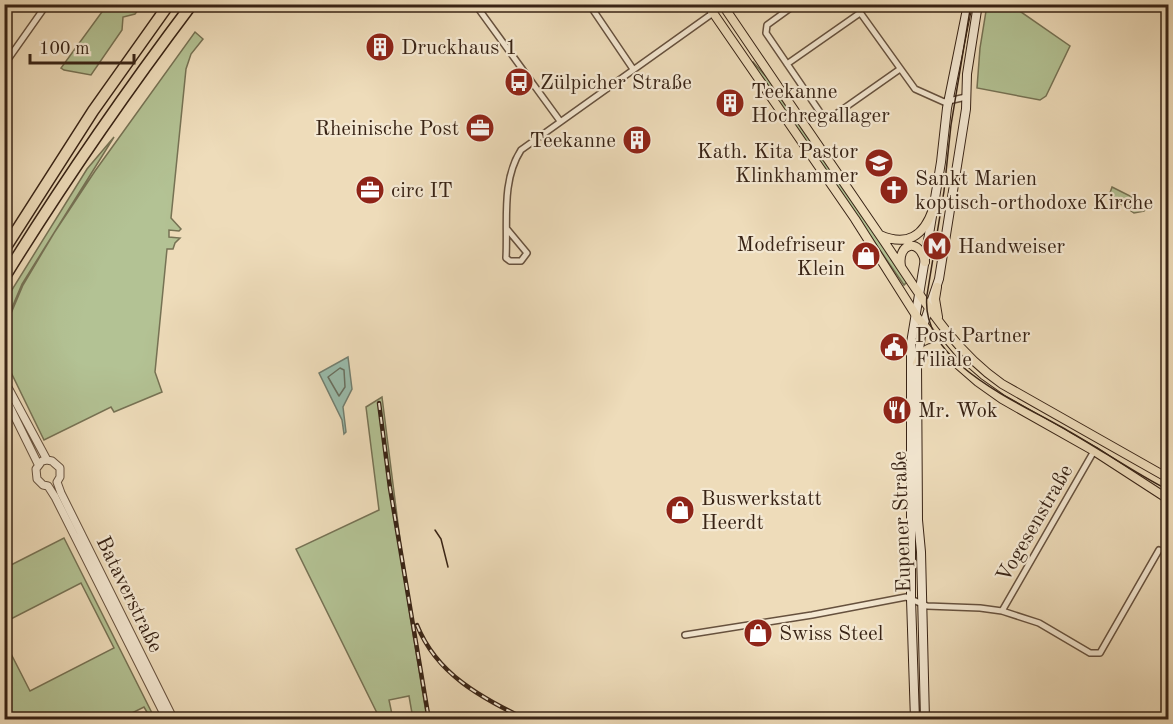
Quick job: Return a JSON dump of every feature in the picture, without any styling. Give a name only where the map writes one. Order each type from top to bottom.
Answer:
[{"type":"highway","points":[[4,250],[93,111],[169,4]]},
{"type":"highway","points":[[4,278],[86,150],[192,4]]},
{"type":"main road","points":[[707,4],[855,219],[915,314],[946,352],[991,392],[1094,452],[1168,499]]},
{"type":"main road","points":[[722,4],[901,266],[960,348],[988,375],[1168,478]]},
{"type":"main road","name":"Eupener Straße","points":[[915,720],[911,599],[911,343],[948,102],[968,4]]},
{"type":"main road","name":"Eupener Straße","points":[[925,720],[918,520],[917,363],[923,325],[937,287],[955,179],[978,4]]},
{"type":"main road","points":[[879,234],[898,240],[912,238],[924,229],[933,209]]},
{"type":"main road","points":[[901,266],[900,255],[909,246],[920,249],[925,262]]},
{"type":"main road","points":[[937,287],[935,299],[939,320]]},
{"type":"main road","points":[[917,363],[923,351],[928,348],[938,348],[946,352]]},
{"type":"street","points":[[4,66],[47,4]]},
{"type":"street","points":[[475,4],[560,121]]},
{"type":"street","points":[[589,4],[633,69]]},
{"type":"street","points":[[796,4],[771,22],[766,33],[826,121],[900,69]]},
{"type":"street","points":[[854,4],[915,89],[935,100],[948,102],[966,97]]},
{"type":"street","points":[[507,230],[527,253],[521,261],[510,261],[506,258],[508,184],[510,170],[522,150],[713,13]]},
{"type":"street","points":[[787,64],[860,13]]},
{"type":"street","name":"Bataverstraße","points":[[4,380],[46,460],[52,461],[60,468],[61,472],[57,482],[174,720]]},
{"type":"street","name":"Bataverstraße","points":[[4,395],[38,464],[36,479],[39,483],[48,486],[167,720]]},
{"type":"street","name":"Vogesenstraße","points":[[1002,611],[1094,452]]},
{"type":"street","points":[[38,464],[46,460]]},
{"type":"street","points":[[48,486],[57,482]]},
{"type":"street","points":[[911,599],[927,606],[1002,611],[1039,624],[1090,653],[1100,653],[1159,550]]},
{"type":"street","name":"Eupener Straße","points":[[685,634],[812,615],[896,597],[911,599]]},
{"type":"shaded area","points":[[107,5],[151,5],[146,11],[138,10],[135,14],[123,17],[122,30],[91,75],[61,68]]},
{"type":"shaded area","points":[[987,5],[1011,5],[1070,46],[1046,96],[1040,100],[977,88],[980,48]]},
{"type":"shaded area","points":[[195,32],[203,39],[191,54],[186,69],[171,218],[181,229],[179,231],[169,230],[169,237],[180,238],[173,249],[167,249],[155,372],[162,392],[114,412],[111,407],[44,440],[5,360],[5,322],[9,318],[23,285],[54,233],[95,171]]},
{"type":"shaded area","points":[[753,62],[772,83],[900,269],[907,282],[904,285],[751,63]]},
{"type":"shaded area","points":[[114,137],[22,284],[5,320],[5,301],[87,169]]},
{"type":"shaded area","points":[[1112,187],[1148,205],[1144,211],[1134,213],[1109,196]]},
{"type":"shaded area","points":[[382,397],[408,603],[427,719],[413,719],[409,696],[389,700],[393,719],[380,719],[296,549],[379,510],[366,407]]},
{"type":"shaded area","points":[[64,538],[155,719],[151,719],[144,707],[120,719],[5,719],[5,642],[30,691],[114,648],[81,583],[5,622],[5,568]]},
{"type":"water","points":[[348,357],[352,389],[343,407],[346,432],[344,434],[342,420],[319,373]]},
{"type":"tram line","points":[[971,4],[927,295],[929,320],[939,341],[956,361],[978,378],[1168,490]]},
{"type":"tram line","points":[[435,530],[441,539],[448,567]]},
{"type":"railway","points":[[379,403],[390,488],[429,720]]},
{"type":"railway","points":[[417,625],[436,658],[448,671],[477,693],[527,720]]},
{"type":"place","name":"Druckhaus 1","points":[[380,47]]},
{"type":"place","name":"Zülpicher Straße","points":[[519,82]]},
{"type":"place","name":"Teekanne Hochregallager","points":[[730,103]]},
{"type":"place","name":"Rheinische Post","points":[[480,128]]},
{"type":"place","name":"Teekanne","points":[[637,140]]},
{"type":"place","name":"Kath. Kita Pastor Klinkhammer","points":[[879,163]]},
{"type":"place","name":"circ IT","points":[[370,190]]},
{"type":"place","name":"Sankt Marien koptisch-orthodoxe Kirche","points":[[894,190]]},
{"type":"place","name":"Handweiser","points":[[937,246]]},
{"type":"place","name":"Modefriseur Klein","points":[[866,256]]},
{"type":"place","name":"Post Partner Filiale","points":[[894,347]]},
{"type":"place","name":"Mr. Wok","points":[[897,410]]},
{"type":"place","name":"Buswerkstatt Heerdt","points":[[680,510]]},
{"type":"place","name":"Swiss Steel","points":[[758,633]]}]
